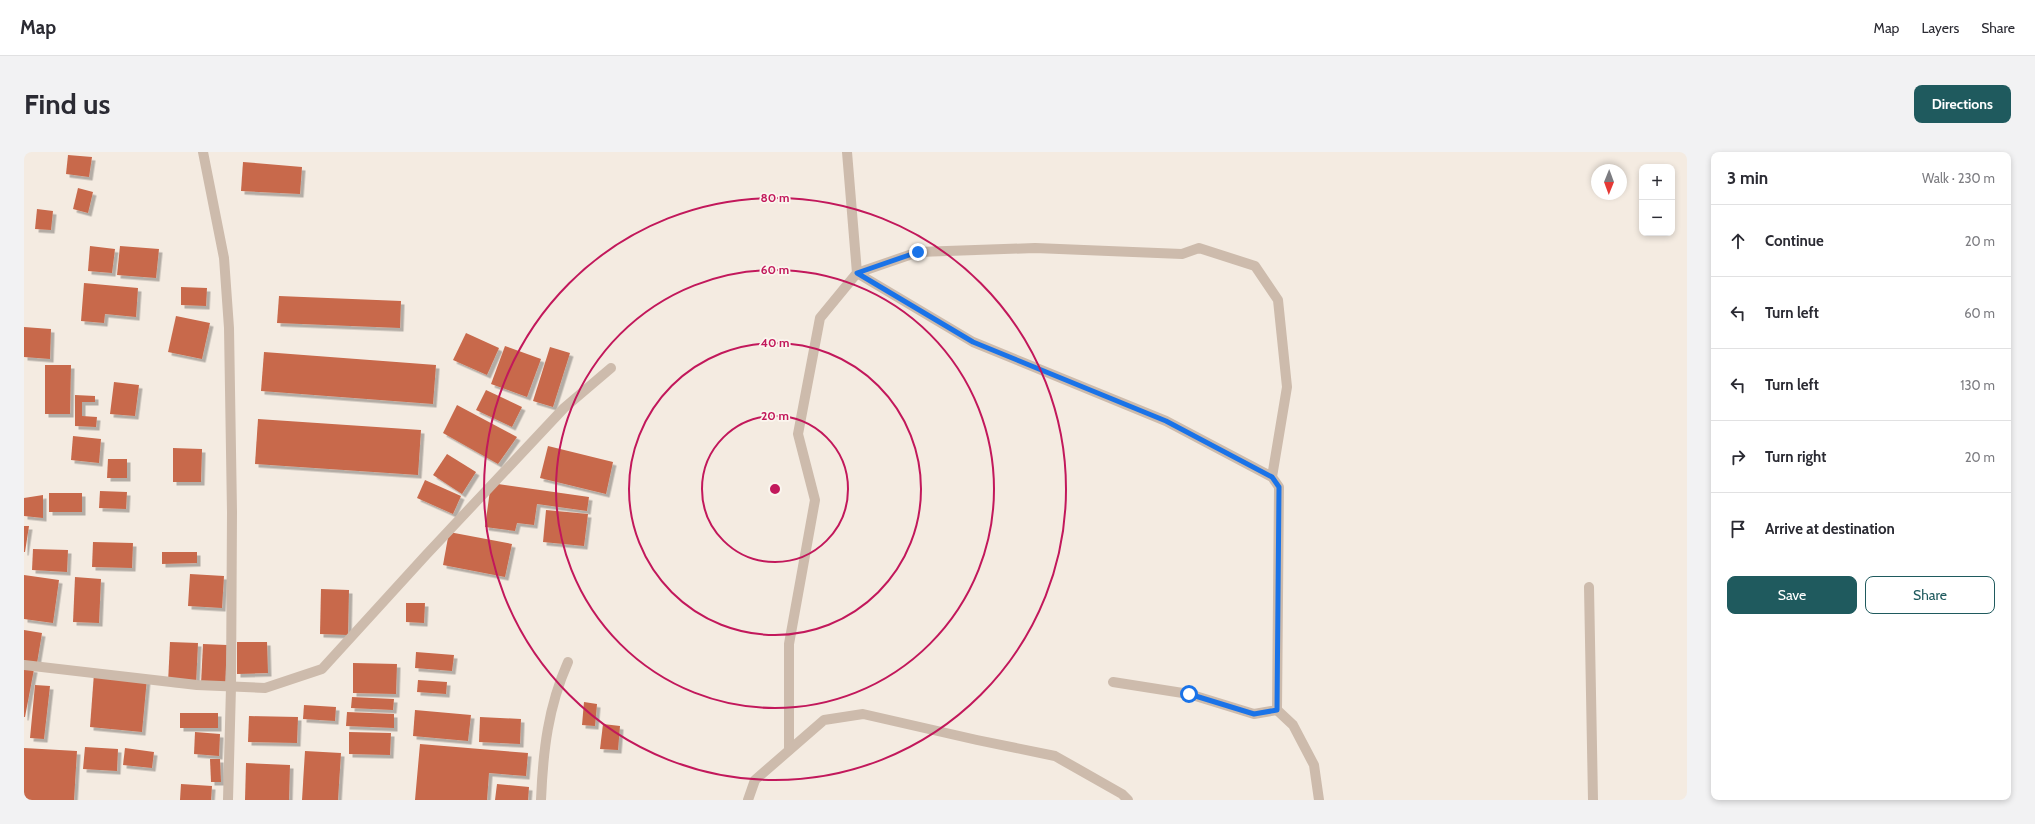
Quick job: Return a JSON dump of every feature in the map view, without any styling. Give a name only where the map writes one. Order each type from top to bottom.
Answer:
[{"type":"street","points":[[203,152],[224,258],[230,328],[232,431],[232,687],[228,800]]},
{"type":"street","points":[[847,152],[857,273]]},
{"type":"street","points":[[789,750],[789,644],[815,500],[798,434],[820,318],[857,273],[918,252],[1035,248],[1182,254],[1199,248],[1255,266],[1278,300],[1287,387],[1272,477]]},
{"type":"street","points":[[857,273],[973,342],[1166,421],[1272,477],[1279,487],[1277,710],[1293,725],[1314,765],[1319,800]]},
{"type":"street","points":[[24,665],[190,684],[265,688],[322,669],[426,555],[564,408],[611,368]]},
{"type":"street","points":[[1589,587],[1593,800]]},
{"type":"street","points":[[541,800],[544,749],[557,687],[568,662]]},
{"type":"street","points":[[1113,682],[1189,694],[1254,714],[1277,710]]},
{"type":"street","points":[[748,800],[755,780],[824,720],[863,714],[1055,756],[1122,794],[1128,800]]},
{"type":"building","points":[[68,155],[92,157],[89,177],[66,174]]},
{"type":"building","points":[[243,162],[302,167],[300,194],[241,191]]},
{"type":"building","points":[[78,188],[93,192],[88,213],[73,209]]},
{"type":"building","points":[[37,209],[53,211],[51,230],[35,229]]},
{"type":"building","points":[[90,246],[115,249],[112,273],[88,271]]},
{"type":"building","points":[[120,246],[159,249],[156,278],[117,275]]},
{"type":"building","points":[[84,283],[138,288],[136,317],[105,314],[104,323],[81,321]]},
{"type":"building","points":[[181,287],[207,288],[206,306],[181,305]]},
{"type":"building","points":[[279,296],[401,301],[400,328],[277,323]]},
{"type":"building","points":[[176,316],[210,323],[202,359],[168,352]]},
{"type":"building","points":[[24,327],[51,329],[50,359],[24,357]]},
{"type":"building","points":[[466,333],[499,348],[487,375],[453,360]]},
{"type":"building","points":[[505,346],[541,359],[527,397],[491,384]]},
{"type":"building","points":[[550,347],[570,353],[553,407],[533,401]]},
{"type":"building","points":[[264,352],[436,365],[433,404],[261,391]]},
{"type":"building","points":[[45,365],[71,365],[70,414],[45,414]]},
{"type":"building","points":[[114,382],[139,385],[135,416],[110,414]]},
{"type":"building","points":[[486,390],[522,407],[512,427],[476,410]]},
{"type":"building","points":[[75,395],[95,396],[95,402],[82,402],[82,416],[97,417],[96,427],[75,426]]},
{"type":"building","points":[[457,405],[517,437],[498,464],[443,433]]},
{"type":"building","points":[[258,419],[421,430],[418,475],[255,464]]},
{"type":"building","points":[[73,436],[101,439],[99,463],[71,460]]},
{"type":"building","points":[[548,446],[613,462],[606,494],[540,478]]},
{"type":"building","points":[[173,448],[202,449],[201,482],[173,482]]},
{"type":"building","points":[[447,454],[476,472],[462,494],[433,475]]},
{"type":"building","points":[[108,459],[127,459],[127,478],[107,478]]},
{"type":"building","points":[[425,480],[461,496],[453,514],[417,498]]},
{"type":"building","points":[[491,483],[589,497],[587,511],[537,504],[534,525],[517,523],[515,531],[485,527]]},
{"type":"building","points":[[100,491],[127,492],[126,509],[99,508]]},
{"type":"building","points":[[49,493],[82,493],[82,512],[49,512]]},
{"type":"building","points":[[43,495],[43,518],[24,516],[24,498]]},
{"type":"building","points":[[546,510],[588,514],[584,546],[543,542]]},
{"type":"building","points":[[24,526],[29,526],[25,552],[24,552]]},
{"type":"building","points":[[449,532],[512,544],[505,577],[443,565]]},
{"type":"building","points":[[93,542],[133,543],[132,568],[92,567]]},
{"type":"building","points":[[33,549],[68,550],[67,572],[32,570]]},
{"type":"building","points":[[162,552],[197,552],[197,563],[162,564]]},
{"type":"building","points":[[190,574],[224,576],[222,608],[188,606]]},
{"type":"building","points":[[24,575],[59,580],[53,623],[24,619]]},
{"type":"building","points":[[75,577],[101,579],[99,623],[73,622]]},
{"type":"building","points":[[321,589],[349,590],[348,635],[320,634]]},
{"type":"building","points":[[406,603],[425,603],[424,623],[406,622]]},
{"type":"building","points":[[24,630],[42,633],[37,663],[24,661]]},
{"type":"building","points":[[170,642],[198,643],[196,684],[168,683]]},
{"type":"building","points":[[237,642],[267,642],[268,673],[237,674]]},
{"type":"building","points":[[203,644],[227,645],[225,685],[201,684]]},
{"type":"building","points":[[416,652],[454,655],[452,671],[415,668]]},
{"type":"building","points":[[353,663],[397,664],[396,694],[353,693]]},
{"type":"building","points":[[24,667],[34,669],[25,717],[24,717]]},
{"type":"building","points":[[94,673],[147,678],[142,732],[90,727]]},
{"type":"building","points":[[418,680],[447,682],[446,694],[417,692]]},
{"type":"building","points":[[35,685],[50,686],[44,739],[30,738]]},
{"type":"building","points":[[352,697],[394,699],[393,710],[351,708]]},
{"type":"building","points":[[584,702],[597,704],[595,726],[582,725]]},
{"type":"building","points":[[304,705],[336,707],[335,721],[303,719]]},
{"type":"building","points":[[415,710],[471,715],[468,741],[413,736]]},
{"type":"building","points":[[347,712],[394,714],[394,728],[346,726]]},
{"type":"building","points":[[180,713],[218,713],[218,728],[180,728]]},
{"type":"building","points":[[249,716],[298,717],[297,743],[248,742]]},
{"type":"building","points":[[480,717],[521,719],[520,744],[479,742]]},
{"type":"building","points":[[603,724],[620,726],[618,750],[600,749]]},
{"type":"building","points":[[195,732],[220,734],[219,756],[194,754]]},
{"type":"building","points":[[349,732],[391,733],[390,755],[349,754]]},
{"type":"building","points":[[420,744],[528,753],[526,776],[489,773],[487,800],[415,800]]},
{"type":"building","points":[[85,747],[118,749],[117,771],[83,769]]},
{"type":"building","points":[[24,748],[77,751],[74,800],[24,800]]},
{"type":"building","points":[[125,748],[154,752],[152,768],[123,765]]},
{"type":"building","points":[[305,751],[341,753],[338,800],[302,800]]},
{"type":"building","points":[[210,759],[220,759],[221,782],[211,782]]},
{"type":"building","points":[[246,763],[290,765],[289,800],[245,800]]},
{"type":"building","points":[[181,784],[212,786],[211,800],[180,800]]},
{"type":"building","points":[[497,784],[529,787],[528,800],[495,800]]},
{"type":"route","points":[[918,252],[857,273],[973,342],[1166,421],[1272,477],[1279,487],[1277,710],[1254,714],[1189,694]]}]
